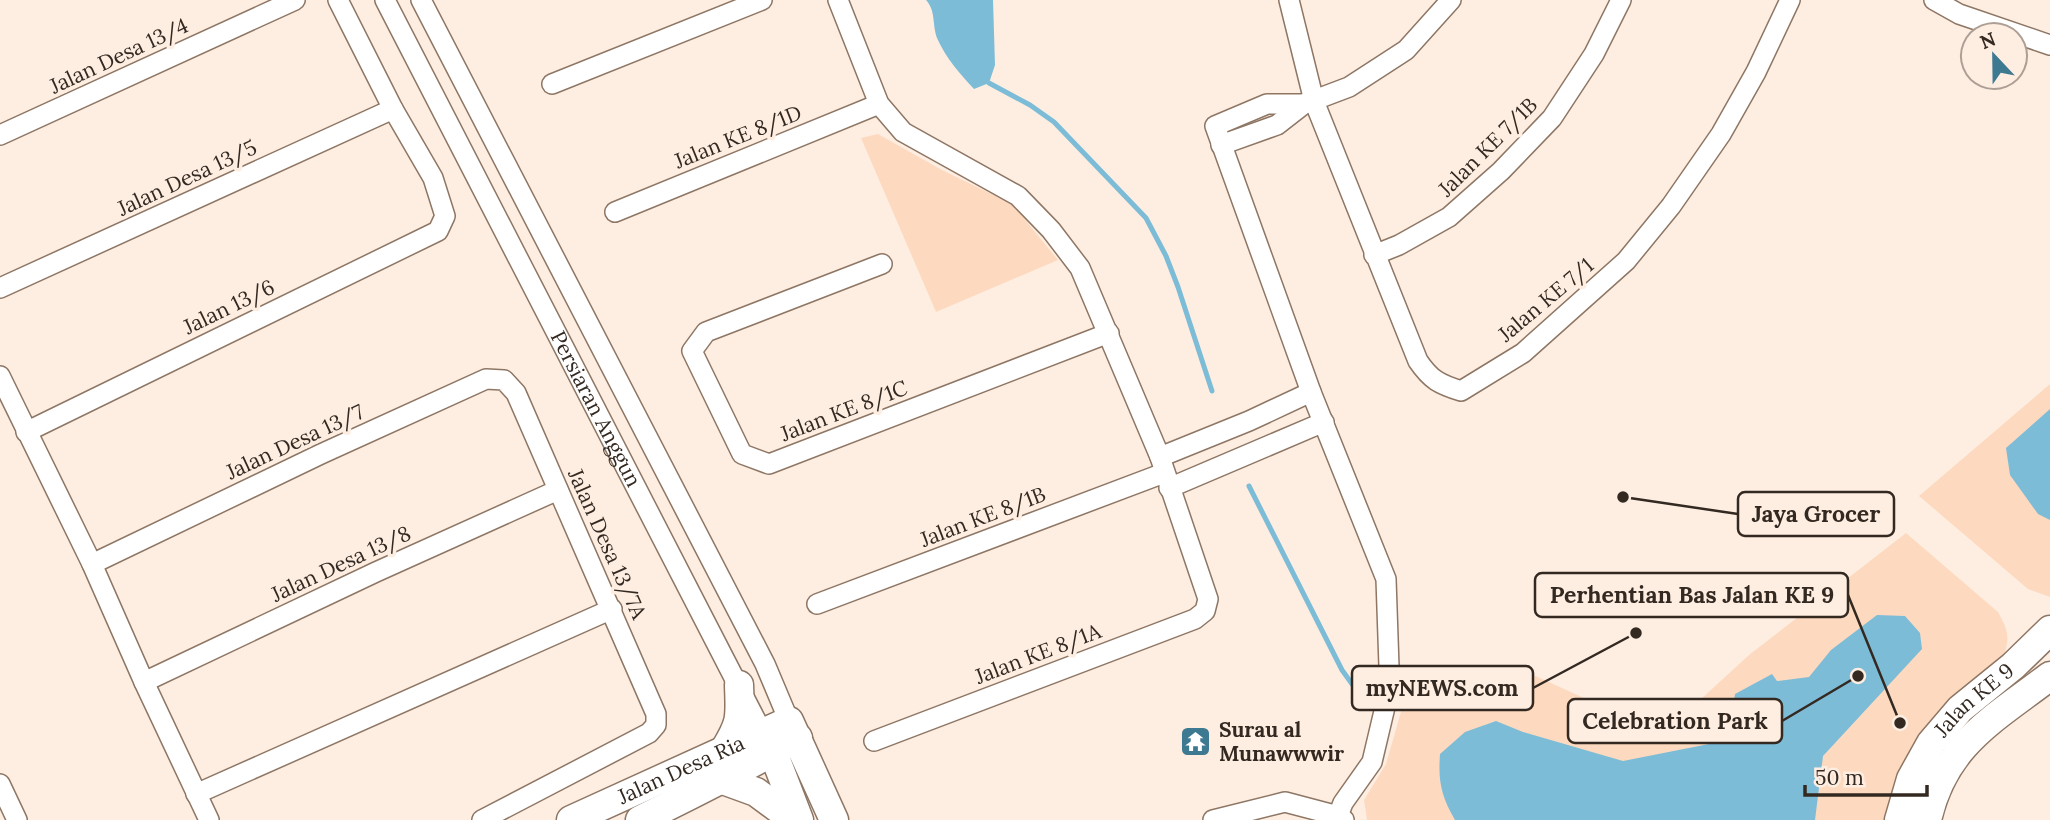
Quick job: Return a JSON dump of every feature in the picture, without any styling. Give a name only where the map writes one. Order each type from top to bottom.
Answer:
[{"type":"main road","name":"Jalan KE 9","points":[[1899,820],[1911,779],[1931,743],[1960,709],[2013,666],[2050,630]]},
{"type":"main road","name":"Jalan KE 9","points":[[1927,820],[1936,788],[1950,763],[1972,736],[2050,676]]},
{"type":"main road","points":[[725,749],[740,720],[738,685]]},
{"type":"main road","name":"Jalan Desa Ria","points":[[571,820],[725,749],[767,742],[793,730]]},
{"type":"main road","name":"Persiaran Anggun","points":[[793,730],[834,820]]},
{"type":"main road","name":"Jalan Desa Ria","points":[[640,820],[723,780],[761,757],[767,742]]},
{"type":"main road","name":"Persiaran Anggun","points":[[767,742],[796,820]]},
{"type":"main road","points":[[723,780],[756,792],[796,820]]},
{"type":"street","name":"Jalan Desa 13/4","points":[[0,135],[295,0]]},
{"type":"street","points":[[338,0],[393,109]]},
{"type":"street","name":"Persiaran Anggun","points":[[385,0],[767,742]]},
{"type":"street","name":"Persiaran Anggun","points":[[421,0],[765,664],[793,730]]},
{"type":"street","points":[[552,84],[762,0]]},
{"type":"street","points":[[838,0],[879,104],[903,132],[1018,195],[1051,230],[1080,268],[1109,333],[1164,473]]},
{"type":"street","name":"Jalan KE 7/1","points":[[1289,0],[1309,102],[1418,361],[1429,376],[1441,385],[1461,391],[1523,353],[1626,261],[1671,206],[1727,124],[1756,72],[1790,0]]},
{"type":"street","points":[[1213,820],[1285,802],[1341,818],[1343,803],[1372,762],[1385,707],[1389,667],[1386,579],[1311,392],[1218,136],[1267,104],[1309,102],[1349,86],[1406,50],[1451,0]]},
{"type":"street","name":"Jalan KE 7/1B","points":[[1374,255],[1399,245],[1449,217],[1501,171],[1552,118],[1594,54],[1621,0]]},
{"type":"street","points":[[1934,0],[1959,14],[2047,44],[2050,23]]},
{"type":"street","name":"Jalan KE 8/1D","points":[[615,212],[879,104]]},
{"type":"street","name":"Jalan 13/6","points":[[26,432],[439,230],[445,216],[433,178],[393,109]]},
{"type":"street","name":"Jalan Desa 13/5","points":[[0,288],[393,109]]},
{"type":"street","name":"Jalan KE 8/1C","points":[[882,264],[706,332],[692,351],[742,454],[769,464],[1109,333]]},
{"type":"street","points":[[0,376],[92,564],[209,820]]},
{"type":"street","name":"Jalan Desa 13/7","points":[[92,564],[321,454],[486,379],[504,380],[516,393]]},
{"type":"street","points":[[1164,473],[1206,438],[1311,392]]},
{"type":"street","name":"Jalan Desa 13/7A","points":[[482,820],[649,733],[656,725],[656,714],[612,608],[516,393]]},
{"type":"street","points":[[1164,473],[1218,466],[1324,422]]},
{"type":"street","name":"Jalan KE 8/1A","points":[[874,741],[1195,619],[1205,611],[1209,599],[1164,473]]},
{"type":"street","name":"Jalan KE 8/1B","points":[[817,604],[1164,473]]},
{"type":"street","name":"Jalan Desa 13/8","points":[[144,682],[376,572],[558,490]]},
{"type":"street","points":[[196,794],[612,608]]},
{"type":"street","points":[[0,784],[17,820]]},
{"type":"shaded area","points":[[878,134],[942,170],[1012,204],[1058,260],[936,312],[861,138]]},
{"type":"shaded area","points":[[2050,384],[2050,597],[2028,589],[1919,496]]},
{"type":"shaded area","points":[[1906,533],[1998,612],[2006,630],[2007,645],[2003,659],[1892,820],[1367,820],[1364,800],[1386,764],[1406,694],[1529,673],[1617,713],[1689,710],[1749,655]]},
{"type":"water","points":[[926,0],[993,0],[995,65],[989,83],[974,89],[953,65],[937,38],[933,13]]},
{"type":"water","points":[[2050,409],[2050,520],[2038,514],[2010,475],[2006,448]]},
{"type":"water","points":[[1877,615],[1905,616],[1920,633],[1922,649],[1823,756],[1815,820],[1455,820],[1446,803],[1440,780],[1440,754],[1465,732],[1496,721],[1523,732],[1623,761],[1714,743],[1731,721],[1735,694],[1772,674],[1777,681],[1809,677],[1831,650]]},
{"type":"waterway","points":[[989,83],[1030,105],[1054,122],[1146,218],[1166,256],[1178,287],[1212,391]]},
{"type":"waterway","points":[[1249,486],[1342,670],[1365,702]]},
{"type":"place","name":"Jaya Grocer","points":[[1623,497]]},
{"type":"place","name":"myNEWS.com","points":[[1636,633]]},
{"type":"place","name":"Celebration Park","points":[[1858,676]]},
{"type":"place","name":"Perhentian Bas Jalan KE 9","points":[[1900,723]]},
{"type":"place","name":"Surau al Munawwwir","points":[[1196,742]]}]
